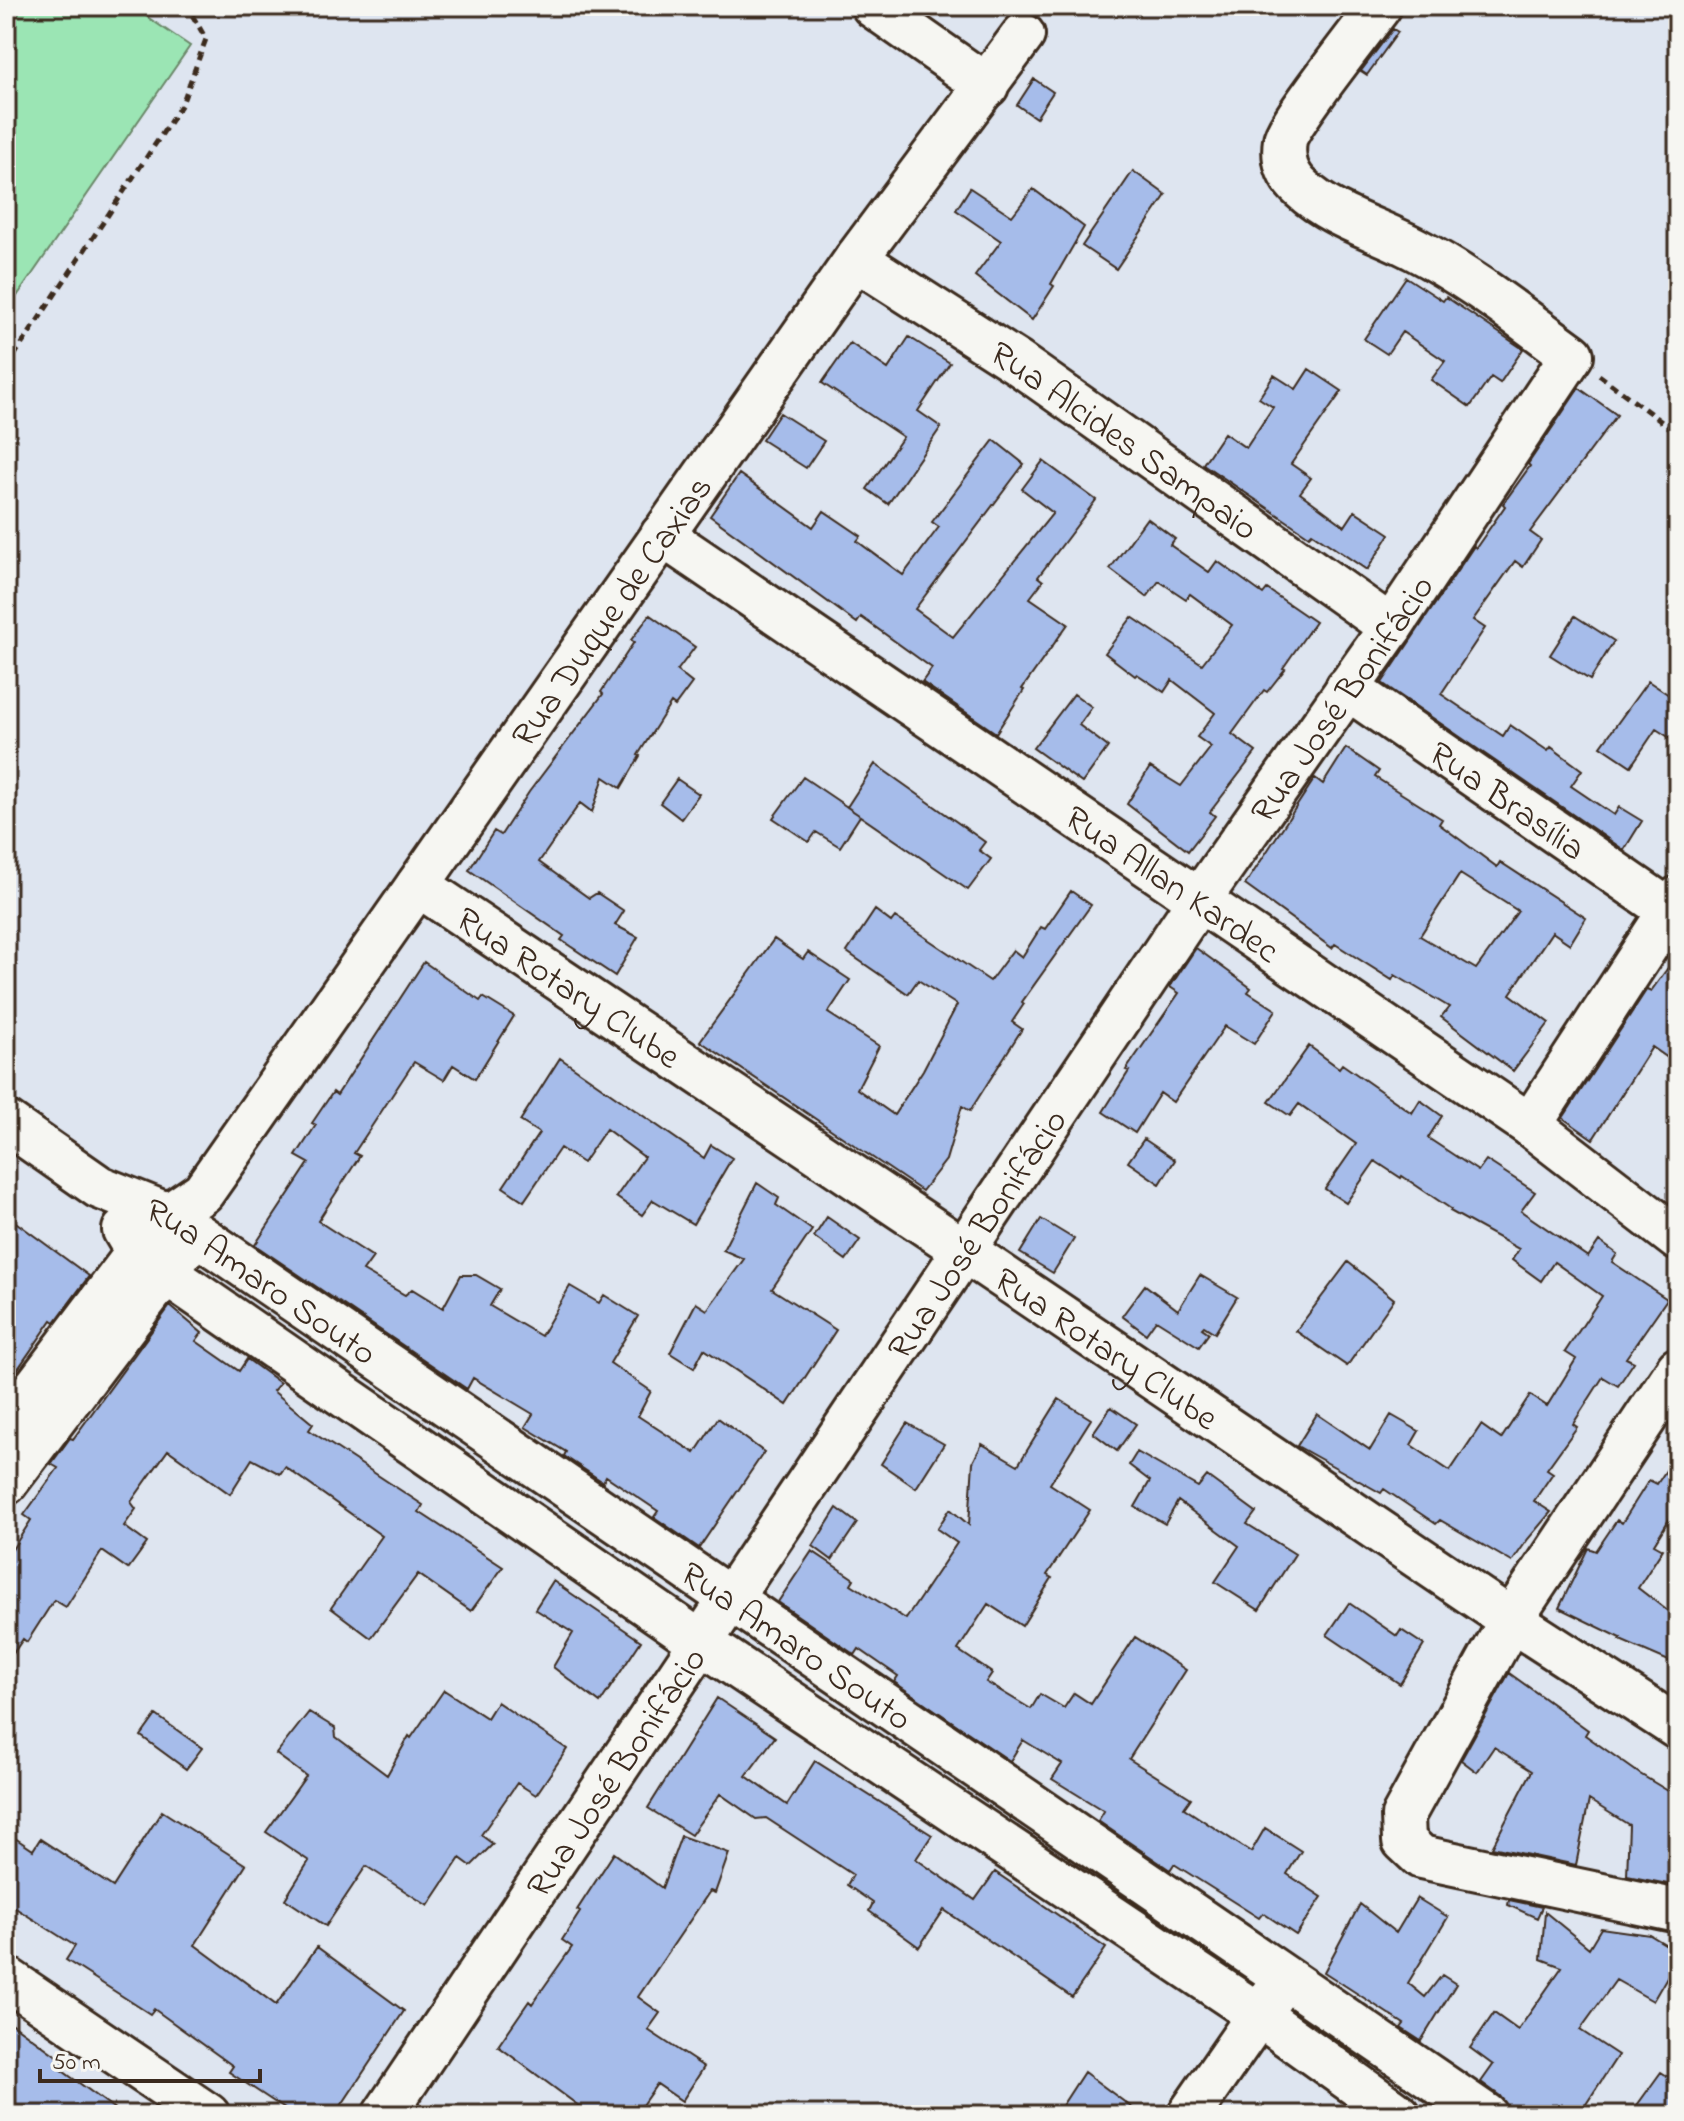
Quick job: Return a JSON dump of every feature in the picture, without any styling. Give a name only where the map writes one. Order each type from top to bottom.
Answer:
[{"type":"street","points":[[873,6],[987,86]]},
{"type":"street","points":[[1380,6],[1285,136],[1284,166],[1298,186],[1333,212],[1413,247],[1461,274],[1572,355]]},
{"type":"street","name":"Rua Duque de Caxias","points":[[6,1483],[20,1426],[182,1224],[856,259],[1023,35]]},
{"type":"street","name":"Rua Alcides Sampaio","points":[[856,259],[1018,363],[1391,627]]},
{"type":"street","name":"Rua José Bonifácio","points":[[384,2115],[699,1641],[731,1598],[1199,900],[1391,627],[1572,355]]},
{"type":"street","name":"Rua Allan Kardec","points":[[662,535],[1530,1125],[1678,1239]]},
{"type":"street","name":"Rua Brasília","points":[[1347,688],[1674,904]]},
{"type":"street","name":"Rua Rotary Clube","points":[[418,885],[1511,1620],[1678,1728]]},
{"type":"street","points":[[1530,1125],[1674,904]]},
{"type":"street","name":"Rua Amaro Souto","points":[[6,1122],[99,1187],[182,1224],[1486,2115]]},
{"type":"street","name":"Rua Amaro Souto","points":[[99,1187],[152,1262],[699,1641],[1259,2015],[1399,2115]]},
{"type":"street","points":[[1678,1369],[1511,1620],[1403,1816],[1404,1841],[1421,1857],[1678,1911]]},
{"type":"street","points":[[6,1978],[208,2115]]},
{"type":"street","points":[[1189,2115],[1284,1978]]},
{"type":"path","points":[[6,368],[182,104],[206,39],[187,6]]},
{"type":"path","points":[[1572,355],[1678,434]]},
{"type":"green space","points":[[6,6],[131,6],[190,46],[6,312]]},
{"type":"building","points":[[1393,29],[1398,32],[1367,75],[1361,71]]},
{"type":"building","points":[[1034,79],[1053,92],[1036,118],[1017,105]]},
{"type":"building","points":[[1133,171],[1166,195],[1116,269],[1082,246]]},
{"type":"building","points":[[970,188],[1012,216],[1033,189],[1084,227],[1051,284],[1054,286],[1032,320],[975,276],[1001,241],[956,210]]},
{"type":"building","points":[[1406,277],[1443,301],[1446,297],[1523,349],[1500,383],[1491,377],[1470,407],[1431,380],[1445,361],[1402,332],[1387,354],[1364,339]]},
{"type":"building","points":[[909,337],[950,363],[918,411],[941,427],[888,504],[867,489],[903,437],[822,383],[850,343],[888,369]]},
{"type":"building","points":[[1309,369],[1342,391],[1291,464],[1311,478],[1300,493],[1345,526],[1355,511],[1390,534],[1367,570],[1312,533],[1309,536],[1203,464],[1224,433],[1246,448],[1273,407],[1259,398],[1274,375],[1296,389]]},
{"type":"building","points":[[1579,388],[1617,415],[1530,532],[1541,540],[1523,567],[1515,561],[1473,620],[1485,628],[1441,694],[1503,736],[1510,725],[1548,751],[1551,747],[1582,770],[1571,786],[1614,815],[1619,807],[1642,821],[1624,850],[1382,683],[1474,546],[1476,548],[1505,506],[1503,504],[1530,466],[1528,464]]},
{"type":"building","points":[[780,413],[824,441],[806,468],[762,440]]},
{"type":"building","points":[[994,440],[1024,464],[915,609],[953,637],[1053,513],[1022,489],[1043,461],[1096,500],[1038,577],[1043,581],[1030,598],[1068,624],[1022,689],[996,733],[922,682],[932,668],[861,617],[857,623],[710,516],[739,474],[813,527],[824,511],[861,536],[857,541],[903,575],[939,527],[932,522]]},
{"type":"building","points":[[1147,518],[1175,539],[1170,545],[1209,572],[1217,561],[1263,594],[1267,589],[1315,622],[1285,669],[1267,692],[1264,690],[1232,734],[1256,752],[1210,812],[1215,816],[1188,851],[1127,804],[1150,767],[1181,786],[1211,747],[1197,737],[1215,713],[1172,680],[1164,692],[1137,674],[1135,676],[1105,653],[1132,617],[1202,664],[1232,625],[1190,594],[1186,599],[1159,581],[1147,597],[1110,569]]},
{"type":"building","points":[[650,615],[695,647],[677,671],[692,683],[675,706],[671,703],[621,788],[604,777],[592,812],[580,803],[539,862],[589,898],[597,893],[624,911],[615,925],[638,937],[615,976],[561,940],[564,936],[469,870],[494,831],[501,835],[529,792],[603,694],[601,692],[634,642],[631,640]]},
{"type":"building","points":[[1575,616],[1614,641],[1590,680],[1550,655]]},
{"type":"building","points":[[1648,681],[1678,701],[1678,743],[1656,729],[1631,766],[1601,746]]},
{"type":"building","points":[[1074,694],[1092,707],[1079,725],[1108,747],[1082,783],[1033,748]]},
{"type":"building","points":[[1346,748],[1379,771],[1375,777],[1442,819],[1439,824],[1497,867],[1500,862],[1586,918],[1570,944],[1552,932],[1510,994],[1549,1023],[1513,1071],[1441,1017],[1449,1007],[1395,975],[1392,980],[1335,944],[1332,948],[1245,885],[1315,778],[1323,784]],"holes":[[[1460,874],[1518,911],[1476,969],[1420,936]]]},
{"type":"building","points":[[875,764],[985,842],[979,850],[991,859],[968,890],[860,816],[840,847],[816,832],[809,842],[773,818],[803,777],[847,807]]},
{"type":"building","points":[[677,779],[699,794],[681,819],[660,803]]},
{"type":"building","points":[[1071,891],[1091,905],[1022,1002],[1024,1004],[1012,1022],[1022,1029],[970,1111],[962,1106],[946,1160],[922,1191],[700,1041],[774,939],[803,959],[808,952],[850,980],[828,1013],[879,1046],[857,1089],[894,1115],[923,1070],[957,1005],[918,980],[908,994],[847,952],[875,910],[891,922],[895,917],[990,981],[1013,950],[1022,957],[1041,927],[1045,929]]},
{"type":"building","points":[[1196,948],[1251,988],[1248,992],[1276,1010],[1254,1044],[1225,1026],[1173,1102],[1160,1093],[1135,1133],[1103,1112],[1129,1071],[1126,1070],[1179,993],[1170,987]]},
{"type":"building","points":[[1678,954],[1678,1044],[1668,1058],[1652,1047],[1593,1139],[1563,1118],[1647,989],[1651,991]]},
{"type":"building","points":[[424,962],[480,1001],[483,997],[514,1016],[475,1079],[453,1065],[444,1080],[414,1062],[354,1153],[360,1156],[318,1221],[373,1257],[363,1271],[405,1295],[412,1289],[443,1308],[461,1275],[476,1275],[500,1289],[490,1306],[541,1336],[570,1286],[599,1303],[604,1295],[638,1316],[610,1363],[651,1391],[638,1416],[695,1453],[718,1418],[764,1452],[699,1548],[654,1517],[658,1511],[606,1476],[603,1482],[564,1456],[566,1452],[525,1427],[533,1414],[473,1378],[467,1389],[255,1245],[309,1163],[296,1156],[316,1125],[312,1123],[333,1092],[337,1095]]},
{"type":"building","points":[[1309,1046],[1339,1068],[1342,1064],[1412,1113],[1420,1100],[1442,1116],[1428,1138],[1478,1171],[1486,1160],[1535,1192],[1521,1211],[1588,1257],[1599,1241],[1617,1254],[1612,1262],[1667,1299],[1626,1358],[1634,1362],[1618,1386],[1603,1377],[1573,1424],[1577,1427],[1547,1469],[1553,1473],[1534,1501],[1551,1512],[1512,1562],[1440,1520],[1436,1524],[1384,1489],[1381,1493],[1297,1446],[1317,1414],[1370,1450],[1391,1415],[1419,1431],[1411,1445],[1450,1471],[1481,1425],[1501,1439],[1530,1395],[1547,1406],[1576,1359],[1565,1352],[1602,1296],[1554,1262],[1541,1281],[1512,1260],[1519,1249],[1450,1211],[1402,1176],[1375,1161],[1346,1203],[1325,1189],[1356,1144],[1299,1104],[1290,1116],[1269,1102]]},
{"type":"building","points":[[560,1058],[704,1158],[711,1145],[732,1158],[693,1224],[653,1200],[642,1215],[616,1197],[644,1157],[606,1129],[583,1163],[560,1148],[524,1201],[503,1187],[539,1133],[520,1121]]},
{"type":"building","points":[[1144,1139],[1175,1160],[1160,1184],[1128,1162]]},
{"type":"building","points":[[757,1183],[779,1198],[776,1205],[812,1230],[772,1289],[836,1330],[787,1405],[704,1349],[694,1368],[670,1353],[696,1303],[707,1310],[744,1259],[723,1250]]},
{"type":"building","points":[[6,1215],[89,1276],[55,1322],[52,1320],[6,1386]]},
{"type":"building","points":[[827,1217],[860,1240],[846,1260],[814,1237]]},
{"type":"building","points":[[1041,1219],[1074,1239],[1053,1273],[1020,1253]]},
{"type":"building","points":[[1348,1262],[1394,1299],[1347,1366],[1296,1331]]},
{"type":"building","points":[[1200,1275],[1237,1297],[1215,1333],[1204,1326],[1202,1328],[1209,1333],[1199,1347],[1156,1320],[1146,1334],[1122,1316],[1145,1285],[1178,1310]]},
{"type":"building","points":[[170,1306],[202,1333],[196,1341],[239,1371],[247,1359],[280,1383],[273,1391],[313,1424],[309,1430],[423,1505],[419,1512],[503,1567],[471,1611],[418,1574],[371,1638],[331,1608],[382,1536],[285,1467],[280,1474],[252,1459],[230,1494],[168,1450],[131,1502],[136,1509],[124,1526],[147,1543],[128,1569],[102,1551],[66,1607],[54,1600],[27,1642],[23,1639],[6,1664],[6,1559],[31,1520],[24,1515],[58,1468],[51,1464],[70,1438],[73,1439]]},
{"type":"building","points":[[1059,1399],[1091,1419],[1050,1484],[1090,1510],[1047,1575],[1052,1578],[1022,1626],[988,1604],[958,1650],[992,1673],[986,1682],[1031,1709],[1040,1694],[1064,1708],[1074,1693],[1091,1704],[1135,1637],[1186,1670],[1129,1759],[1191,1798],[1184,1808],[1251,1852],[1265,1828],[1301,1851],[1287,1874],[1322,1897],[1296,1935],[1263,1913],[1259,1918],[1174,1864],[1170,1870],[1098,1821],[1104,1811],[1052,1779],[1062,1764],[1023,1740],[1010,1761],[894,1682],[898,1676],[859,1649],[855,1655],[778,1602],[812,1551],[854,1579],[851,1584],[906,1619],[957,1543],[937,1529],[950,1509],[969,1525],[973,1462],[982,1444],[1018,1465]]},
{"type":"building","points":[[1111,1407],[1136,1424],[1117,1451],[1093,1433]]},
{"type":"building","points":[[907,1423],[944,1444],[916,1488],[881,1464]]},
{"type":"building","points":[[1137,1452],[1198,1487],[1207,1476],[1256,1512],[1247,1524],[1295,1554],[1259,1610],[1215,1582],[1239,1546],[1178,1501],[1165,1524],[1135,1507],[1150,1481],[1129,1465]]},
{"type":"building","points":[[1678,1452],[1678,1505],[1654,1544],[1663,1549],[1638,1588],[1678,1619],[1678,1665],[1620,1640],[1559,1608],[1588,1548],[1596,1551],[1617,1520],[1622,1523],[1649,1480],[1657,1484]]},
{"type":"building","points":[[837,1508],[857,1523],[832,1560],[813,1546]]},
{"type":"building","points":[[553,1581],[641,1641],[600,1703],[553,1667],[573,1633],[535,1609]]},
{"type":"building","points":[[1349,1603],[1397,1636],[1401,1630],[1424,1645],[1400,1684],[1327,1635]]},
{"type":"building","points":[[1509,1673],[1588,1730],[1585,1735],[1678,1797],[1678,1886],[1627,1876],[1629,1825],[1589,1800],[1576,1865],[1492,1847],[1532,1771],[1494,1747],[1477,1772],[1461,1760]]},
{"type":"building","points":[[444,1690],[487,1718],[497,1702],[567,1749],[536,1795],[517,1783],[481,1835],[493,1844],[471,1866],[460,1858],[428,1906],[366,1866],[326,1926],[285,1899],[309,1861],[266,1832],[306,1776],[276,1754],[309,1712],[335,1728],[336,1737],[387,1775],[409,1736],[411,1738]]},
{"type":"building","points":[[717,1698],[775,1737],[746,1776],[787,1805],[815,1761],[932,1835],[916,1859],[975,1900],[995,1872],[1106,1948],[1072,1997],[944,1910],[919,1947],[869,1911],[873,1903],[847,1885],[853,1875],[766,1818],[756,1819],[720,1794],[691,1835],[648,1808]]},
{"type":"building","points":[[156,1715],[202,1748],[186,1769],[141,1736]]},
{"type":"building","points":[[162,1811],[246,1865],[195,1945],[276,2005],[317,1947],[404,2011],[335,2115],[294,2115],[229,2072],[233,2066],[154,2009],[150,2014],[66,1960],[75,1946],[6,1902],[6,1832],[33,1850],[40,1839],[113,1887]]},
{"type":"building","points":[[681,1836],[729,1853],[715,1893],[710,1891],[638,1997],[660,2013],[648,2030],[704,2067],[682,2101],[657,2084],[635,2115],[591,2115],[498,2046],[572,1947],[562,1940],[580,1912],[577,1910],[614,1853],[662,1888]]},
{"type":"building","points":[[1417,1898],[1448,1917],[1408,1983],[1425,1997],[1442,1975],[1456,1984],[1421,2041],[1401,2028],[1404,2024],[1324,1972],[1360,1904],[1396,1933]]},
{"type":"building","points":[[1509,1900],[1542,1907],[1537,1918],[1508,1905]]},
{"type":"building","points":[[1545,1912],[1589,1948],[1601,1928],[1650,1935],[1678,1952],[1678,1958],[1653,2001],[1616,1980],[1580,2030],[1618,2055],[1579,2115],[1516,2115],[1500,2096],[1481,2082],[1493,2065],[1470,2048],[1494,2013],[1518,2030],[1562,1967],[1541,1959]]},
{"type":"building","points":[[6,2019],[65,2062],[60,2069],[123,2115],[6,2115]]},
{"type":"building","points":[[1084,2072],[1142,2115],[1056,2115]]},
{"type":"building","points":[[1661,2072],[1678,2083],[1678,2115],[1630,2115]]}]
